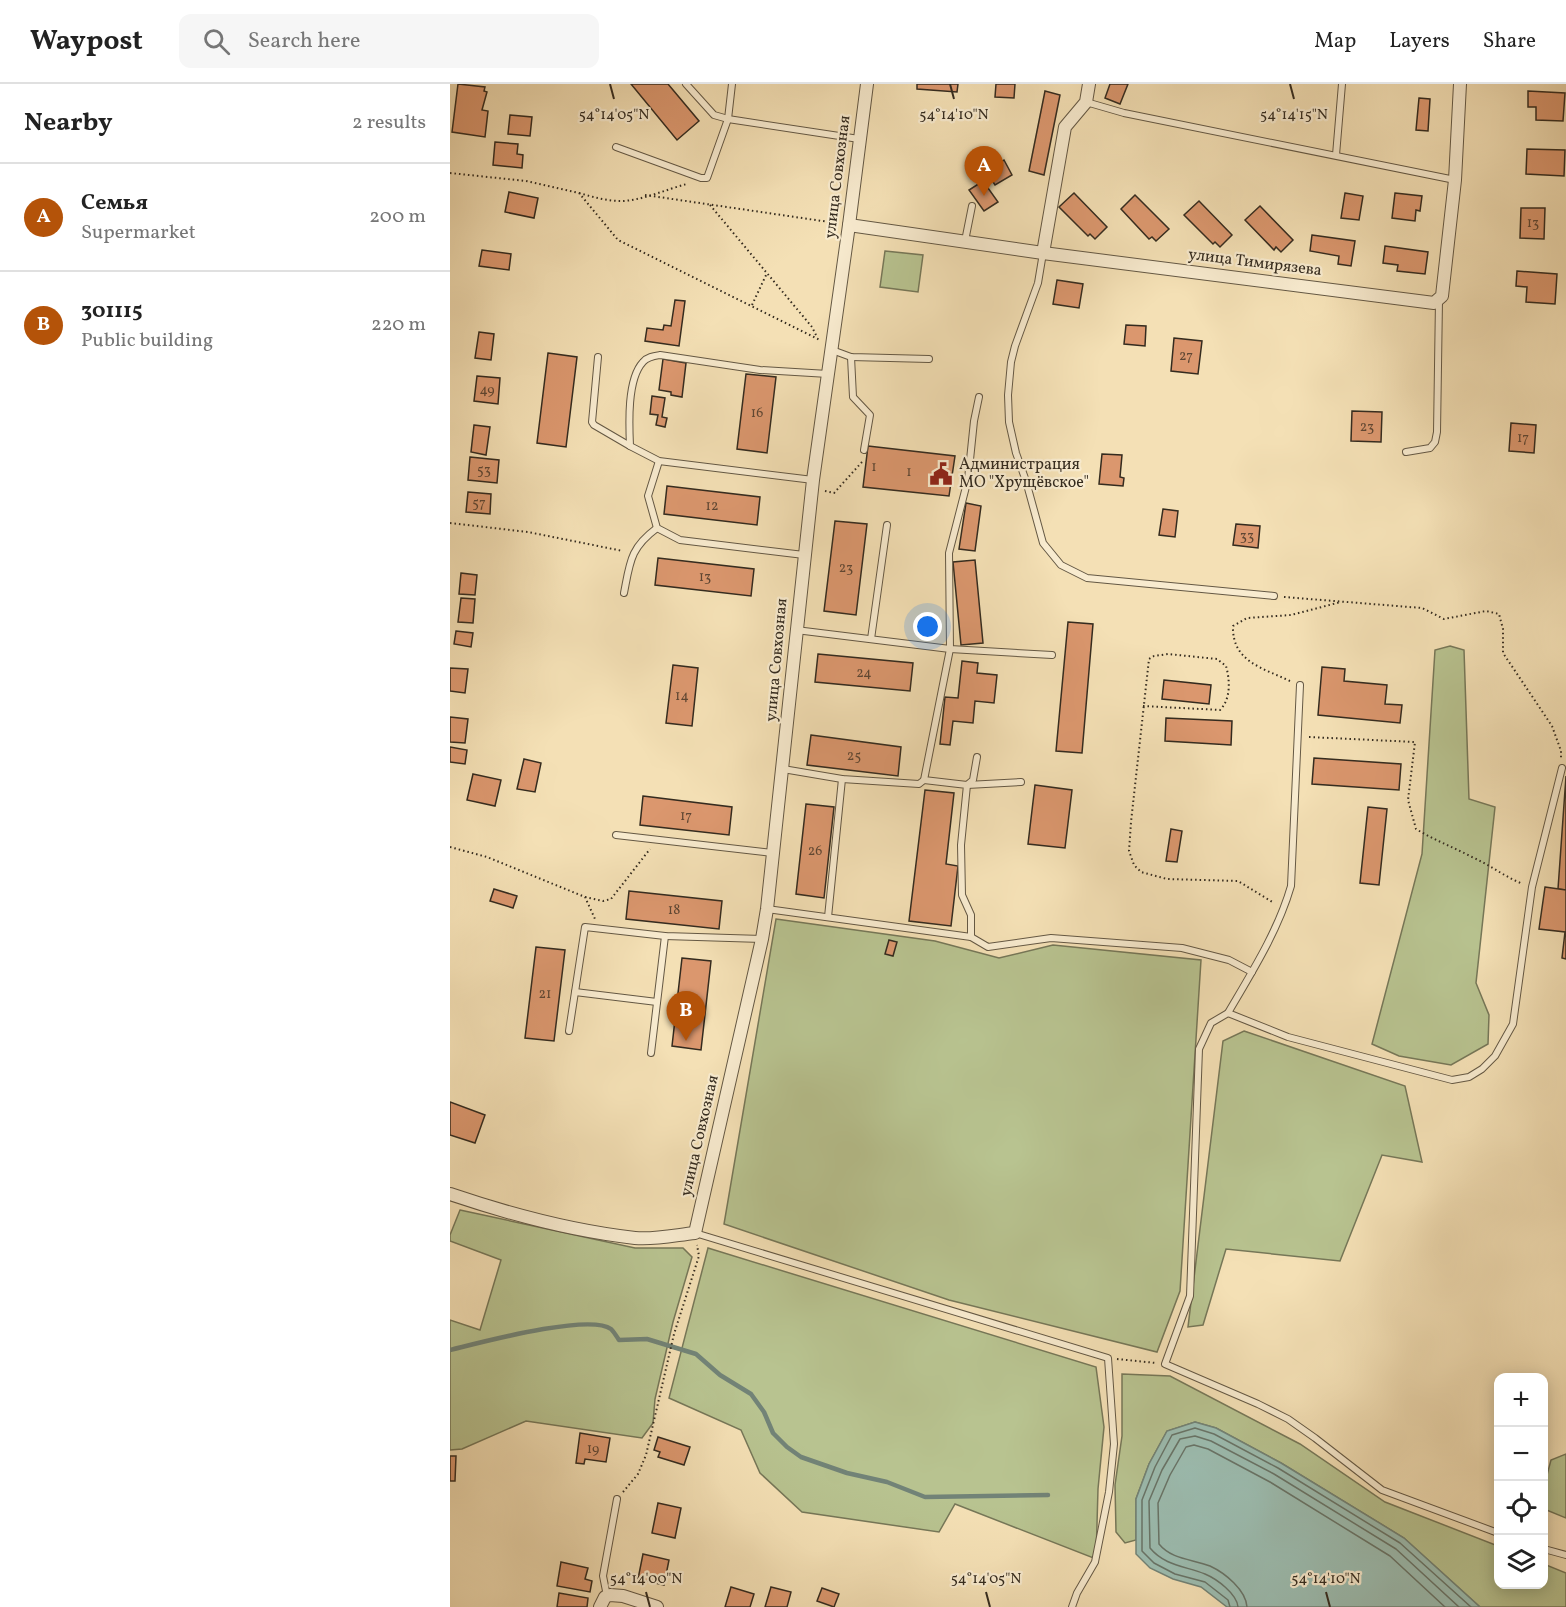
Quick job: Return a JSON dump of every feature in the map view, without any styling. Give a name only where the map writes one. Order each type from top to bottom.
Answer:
[{"type":"street","name":"улица Совхозная","points":[[695,1233],[767,909],[804,555],[828,374],[828,347],[849,225],[867,84]]},
{"type":"street","points":[[1043,252],[1065,127],[1086,102],[1089,84]]},
{"type":"street","points":[[1439,300],[1442,296],[1455,180],[1460,84]]},
{"type":"street","name":"улица Тимирязева","points":[[849,225],[1432,303],[1439,300]]},
{"type":"street","points":[[450,1194],[488,1207],[564,1226],[616,1235],[637,1238],[695,1233]]},
{"type":"street","points":[[600,1607],[607,1596],[623,1596],[657,1607]]},
{"type":"lane","points":[[686,84],[714,115],[859,140]]},
{"type":"lane","points":[[616,147],[705,178],[709,176],[728,119],[732,84]]},
{"type":"lane","points":[[1336,155],[1342,84]]},
{"type":"lane","points":[[1086,102],[1124,113],[1455,180]]},
{"type":"lane","points":[[965,241],[972,206]]},
{"type":"lane","points":[[1043,252],[1035,293],[1011,362],[1008,404],[1013,443],[1026,481],[1038,532],[1047,550],[1069,570],[1087,578],[1274,596]]},
{"type":"lane","points":[[1406,452],[1430,448],[1435,442],[1439,300]]},
{"type":"lane","points":[[828,347],[851,357],[929,359]]},
{"type":"lane","points":[[630,446],[630,411],[635,376],[648,358],[668,354],[760,370],[828,374]]},
{"type":"lane","points":[[598,357],[592,422],[594,425],[659,461],[812,485]]},
{"type":"lane","points":[[851,357],[853,397],[870,415],[864,450]]},
{"type":"lane","points":[[783,769],[842,778],[919,784],[924,780],[950,649],[949,553],[968,479],[974,421],[979,398]]},
{"type":"lane","points":[[659,461],[648,496],[657,528],[680,540],[804,555]]},
{"type":"lane","points":[[871,639],[887,525]]},
{"type":"lane","points":[[624,593],[629,563],[641,540],[657,528]]},
{"type":"lane","points":[[796,630],[950,649],[1052,655]]},
{"type":"lane","points":[[1300,685],[1291,886],[1284,909],[1252,972],[1228,1013],[1210,1023],[1199,1049],[1190,1296],[1165,1364],[1248,1399],[1288,1419],[1382,1490],[1494,1532]]},
{"type":"lane","points":[[971,937],[971,915],[962,896],[961,845],[967,785],[973,780],[977,757]]},
{"type":"lane","points":[[1228,1013],[1299,1040],[1452,1080],[1469,1077],[1482,1069],[1495,1056],[1513,1024],[1532,887],[1562,768]]},
{"type":"lane","points":[[828,917],[842,778]]},
{"type":"lane","points":[[924,780],[967,785],[1021,783]]},
{"type":"lane","points":[[615,835],[772,853]]},
{"type":"lane","points":[[767,909],[971,937],[988,947],[1047,938],[1182,948],[1229,960],[1252,972]]},
{"type":"lane","points":[[569,1031],[585,927],[665,936],[762,939]]},
{"type":"lane","points":[[651,1053],[665,936]]},
{"type":"lane","points":[[575,992],[657,1002]]},
{"type":"lane","points":[[695,1233],[1108,1358],[1114,1444],[1108,1492],[1095,1562],[1077,1593],[1072,1607]]},
{"type":"lane","points":[[607,1596],[603,1576],[617,1499]]},
{"type":"lane","points":[[1548,1550],[1566,1555]]},
{"type":"path","points":[[450,173],[526,181],[605,200],[624,201],[705,178]]},
{"type":"path","points":[[579,193],[618,240],[817,337],[828,347]]},
{"type":"path","points":[[645,195],[849,225]]},
{"type":"path","points":[[710,205],[812,327],[817,337]]},
{"type":"path","points":[[752,305],[767,273]]},
{"type":"path","points":[[812,485],[834,493],[862,462]]},
{"type":"path","points":[[450,523],[528,532],[624,549],[623,557],[629,563]]},
{"type":"path","points":[[1274,596],[1422,608],[1444,619],[1486,611],[1499,614],[1503,629],[1503,653],[1552,726],[1561,751],[1562,768]]},
{"type":"path","points":[[1300,685],[1246,660],[1233,640],[1233,626],[1247,618],[1291,615],[1343,601]]},
{"type":"path","points":[[1143,706],[1220,710],[1224,706],[1228,691],[1226,666],[1217,659],[1168,654],[1154,656],[1148,662],[1143,706],[1131,822],[1129,851],[1134,866],[1141,872],[1167,879],[1238,881],[1284,909]]},
{"type":"path","points":[[1299,737],[1415,742],[1408,800],[1416,829],[1434,840],[1475,858],[1504,876],[1532,887]]},
{"type":"path","points":[[450,847],[487,857],[585,897],[603,901],[611,899],[658,839]]},
{"type":"path","points":[[585,897],[599,929]]},
{"type":"path","points":[[617,1499],[639,1474],[646,1455],[674,1334],[699,1256],[695,1233]]},
{"type":"path","points":[[1108,1358],[1165,1364]]},
{"type":"green space","points":[[885,251],[923,255],[918,292],[880,287]]},
{"type":"green space","points":[[1450,646],[1464,650],[1469,799],[1495,807],[1476,983],[1489,1015],[1488,1044],[1451,1065],[1399,1056],[1372,1044],[1422,854],[1435,650]]},
{"type":"green space","points":[[776,919],[935,941],[999,958],[1053,945],[1201,960],[1180,1291],[1157,1352],[949,1300],[724,1224]]},
{"type":"green space","points":[[1244,1031],[1405,1086],[1422,1162],[1382,1155],[1340,1261],[1226,1249],[1203,1325],[1188,1327],[1223,1041]]},
{"type":"green space","points":[[460,1210],[635,1248],[683,1248],[692,1257],[673,1322],[655,1399],[653,1423],[642,1438],[526,1421],[462,1449],[450,1450],[450,1320],[480,1330],[501,1260],[450,1241],[450,1235]]},
{"type":"green space","points":[[708,1248],[1096,1367],[1104,1427],[1098,1489],[1096,1559],[955,1504],[939,1532],[802,1512],[760,1473],[741,1430],[669,1398]]},
{"type":"green space","points":[[1122,1374],[1170,1376],[1300,1444],[1385,1502],[1494,1544],[1494,1589],[1548,1589],[1548,1566],[1566,1573],[1566,1607],[1480,1607],[1404,1538],[1281,1463],[1216,1428],[1195,1422],[1167,1431],[1149,1464],[1136,1499],[1136,1540],[1125,1543],[1116,1532],[1115,1485],[1122,1436]]},
{"type":"green space","points":[[1566,1454],[1566,1518],[1548,1511],[1548,1471],[1551,1460]]},
{"type":"water","points":[[1195,1422],[1216,1428],[1281,1463],[1404,1538],[1480,1607],[1227,1607],[1201,1587],[1173,1579],[1150,1568],[1136,1554],[1136,1499],[1149,1464],[1167,1431]]},
{"type":"building","points":[[458,84],[485,87],[484,91],[487,92],[482,110],[488,111],[485,137],[452,132]]},
{"type":"building","points":[[631,84],[668,84],[699,121],[677,140]]},
{"type":"building","points":[[917,84],[958,84],[957,92],[917,89]]},
{"type":"building","points":[[996,84],[1015,84],[1014,98],[995,97]]},
{"type":"building","points":[[1110,84],[1128,84],[1120,104],[1105,98]]},
{"type":"building","points":[[1045,91],[1060,95],[1044,175],[1029,171]]},
{"type":"building","points":[[1528,91],[1565,93],[1563,121],[1536,120],[1536,107],[1528,107]]},
{"type":"building","points":[[1419,98],[1430,99],[1428,131],[1416,130]]},
{"type":"building","points":[[510,115],[532,117],[530,136],[508,134]]},
{"type":"building","points":[[495,142],[518,144],[517,154],[523,155],[522,168],[493,165]]},
{"type":"building","points":[[1527,149],[1565,150],[1564,176],[1526,174]]},
{"type":"building","points":[[1004,160],[1012,175],[995,185],[986,171]]},
{"type":"building","points":[[983,181],[998,202],[984,211],[969,190]]},
{"type":"building","points":[[509,192],[538,198],[534,218],[505,212]]},
{"type":"building","points":[[1074,193],[1107,227],[1095,239],[1090,234],[1088,236],[1059,207]]},
{"type":"building","points":[[1345,193],[1363,196],[1359,220],[1341,218]]},
{"type":"building","points":[[1395,193],[1422,196],[1420,211],[1416,210],[1415,221],[1392,218]]},
{"type":"building","points":[[1135,195],[1169,229],[1156,241],[1152,237],[1149,239],[1121,209]]},
{"type":"building","points":[[1199,201],[1232,235],[1220,247],[1215,242],[1213,244],[1184,215]]},
{"type":"building","points":[[1260,206],[1293,240],[1281,252],[1276,247],[1274,250],[1245,220]]},
{"type":"building","points":[[1521,208],[1545,208],[1544,239],[1520,238]]},
{"type":"building","points":[[1312,235],[1355,241],[1351,266],[1338,264],[1339,256],[1310,251]]},
{"type":"building","points":[[1385,246],[1428,252],[1425,274],[1397,271],[1398,265],[1383,263]]},
{"type":"building","points":[[482,250],[511,254],[509,270],[479,266]]},
{"type":"building","points":[[1517,271],[1557,274],[1555,304],[1526,302],[1527,287],[1516,286]]},
{"type":"building","points":[[1057,280],[1083,284],[1079,308],[1053,304]]},
{"type":"building","points":[[675,300],[685,301],[679,346],[645,341],[647,328],[663,330],[664,325],[671,326]]},
{"type":"building","points":[[1126,325],[1146,326],[1145,346],[1124,344]]},
{"type":"building","points":[[479,332],[494,334],[491,360],[475,358]]},
{"type":"building","points":[[1174,338],[1202,341],[1198,374],[1171,371]]},
{"type":"building","points":[[548,353],[577,357],[566,447],[537,443]]},
{"type":"building","points":[[663,359],[686,363],[682,397],[659,390]]},
{"type":"building","points":[[746,374],[776,377],[767,453],[737,449]]},
{"type":"building","points":[[477,376],[500,378],[498,404],[474,401]]},
{"type":"building","points":[[652,396],[665,398],[662,417],[667,418],[665,427],[656,425],[658,415],[650,414]]},
{"type":"building","points":[[1352,411],[1382,412],[1381,442],[1351,441]]},
{"type":"building","points":[[1511,423],[1536,425],[1534,453],[1509,451]]},
{"type":"building","points":[[474,425],[490,427],[486,455],[471,452]]},
{"type":"building","points":[[868,446],[955,456],[949,496],[863,487]]},
{"type":"building","points":[[1102,454],[1122,455],[1120,477],[1124,478],[1123,486],[1099,484]]},
{"type":"building","points":[[470,457],[499,460],[497,483],[468,480]]},
{"type":"building","points":[[667,486],[760,497],[757,525],[664,514]]},
{"type":"building","points":[[468,492],[491,494],[490,514],[466,512]]},
{"type":"building","points":[[966,503],[981,506],[975,551],[959,549]]},
{"type":"building","points":[[1163,509],[1178,511],[1175,537],[1159,535]]},
{"type":"building","points":[[835,521],[867,524],[856,615],[824,611]]},
{"type":"building","points":[[1236,524],[1260,526],[1258,548],[1233,545]]},
{"type":"building","points":[[658,558],[754,569],[751,596],[655,585]]},
{"type":"building","points":[[975,560],[983,643],[961,645],[953,562]]},
{"type":"building","points":[[461,573],[477,575],[475,595],[459,594]]},
{"type":"building","points":[[461,598],[475,599],[473,623],[458,622]]},
{"type":"building","points":[[1068,622],[1093,624],[1082,753],[1056,751]]},
{"type":"building","points":[[456,631],[473,633],[471,647],[454,644]]},
{"type":"building","points":[[818,654],[913,663],[910,691],[815,682]]},
{"type":"building","points":[[962,661],[978,663],[977,673],[997,675],[994,703],[975,701],[973,723],[953,721],[950,745],[940,744],[945,697],[958,698]]},
{"type":"building","points":[[673,665],[698,668],[692,726],[666,723]]},
{"type":"building","points":[[1322,667],[1345,669],[1344,681],[1387,685],[1385,704],[1402,705],[1400,723],[1318,715]]},
{"type":"building","points":[[450,668],[468,669],[465,693],[450,691]]},
{"type":"building","points":[[1164,680],[1211,685],[1209,704],[1162,699]]},
{"type":"building","points":[[450,717],[468,719],[465,743],[450,742]]},
{"type":"building","points":[[1166,718],[1232,721],[1231,745],[1165,741]]},
{"type":"building","points":[[811,735],[901,747],[898,776],[807,765]]},
{"type":"building","points":[[450,747],[467,750],[465,764],[450,762]]},
{"type":"building","points":[[1314,758],[1401,764],[1399,790],[1312,784]]},
{"type":"building","points":[[524,759],[541,763],[535,792],[517,789]]},
{"type":"building","points":[[473,774],[501,780],[495,806],[467,800]]},
{"type":"building","points":[[1566,776],[1566,890],[1558,889]]},
{"type":"building","points":[[1035,785],[1072,790],[1065,848],[1028,844]]},
{"type":"building","points":[[925,790],[954,793],[946,864],[958,866],[951,926],[909,921]]},
{"type":"building","points":[[643,796],[732,807],[729,835],[640,825]]},
{"type":"building","points":[[806,804],[834,807],[824,898],[796,894]]},
{"type":"building","points":[[1368,807],[1387,809],[1379,885],[1360,883]]},
{"type":"building","points":[[1171,829],[1182,831],[1177,862],[1166,861]]},
{"type":"building","points":[[1545,887],[1566,890],[1566,959],[1562,958],[1565,932],[1539,929]]},
{"type":"building","points":[[494,889],[517,896],[513,908],[490,901]]},
{"type":"building","points":[[629,891],[722,901],[719,929],[626,919]]},
{"type":"building","points":[[889,940],[897,942],[893,956],[885,954]]},
{"type":"building","points":[[536,947],[565,950],[554,1041],[525,1038]]},
{"type":"building","points":[[682,958],[711,961],[701,1050],[672,1046]]},
{"type":"building","points":[[450,1102],[485,1115],[475,1143],[450,1135]]},
{"type":"building","points":[[580,1433],[610,1438],[606,1462],[585,1459],[584,1464],[576,1463]]},
{"type":"building","points":[[658,1437],[690,1447],[684,1465],[658,1457],[660,1452],[654,1450]]},
{"type":"building","points":[[450,1456],[456,1456],[455,1481],[450,1481]]},
{"type":"building","points":[[658,1503],[681,1508],[675,1538],[652,1533]]},
{"type":"building","points":[[643,1554],[669,1560],[664,1585],[638,1579]]},
{"type":"building","points":[[561,1562],[588,1568],[585,1579],[592,1581],[590,1592],[557,1586]]},
{"type":"building","points":[[731,1587],[754,1594],[750,1607],[725,1607]]},
{"type":"building","points":[[771,1587],[791,1592],[787,1607],[765,1607]]},
{"type":"building","points":[[822,1588],[839,1594],[834,1607],[817,1601]]},
{"type":"building","points":[[559,1593],[588,1598],[587,1607],[557,1607]]},
{"type":"waterway","points":[[450,1350],[533,1331],[599,1325],[611,1329],[619,1340],[647,1339],[696,1354],[720,1375],[751,1394],[764,1412],[773,1433],[801,1457],[847,1473],[887,1482],[925,1497],[1048,1495]]},
{"type":"place","name":"Семья","points":[[984,196]]},
{"type":"place","name":"Администрация МО \"Хрущёвское\"","points":[[941,474]]},
{"type":"place","name":"301115","points":[[686,1041]]}]
